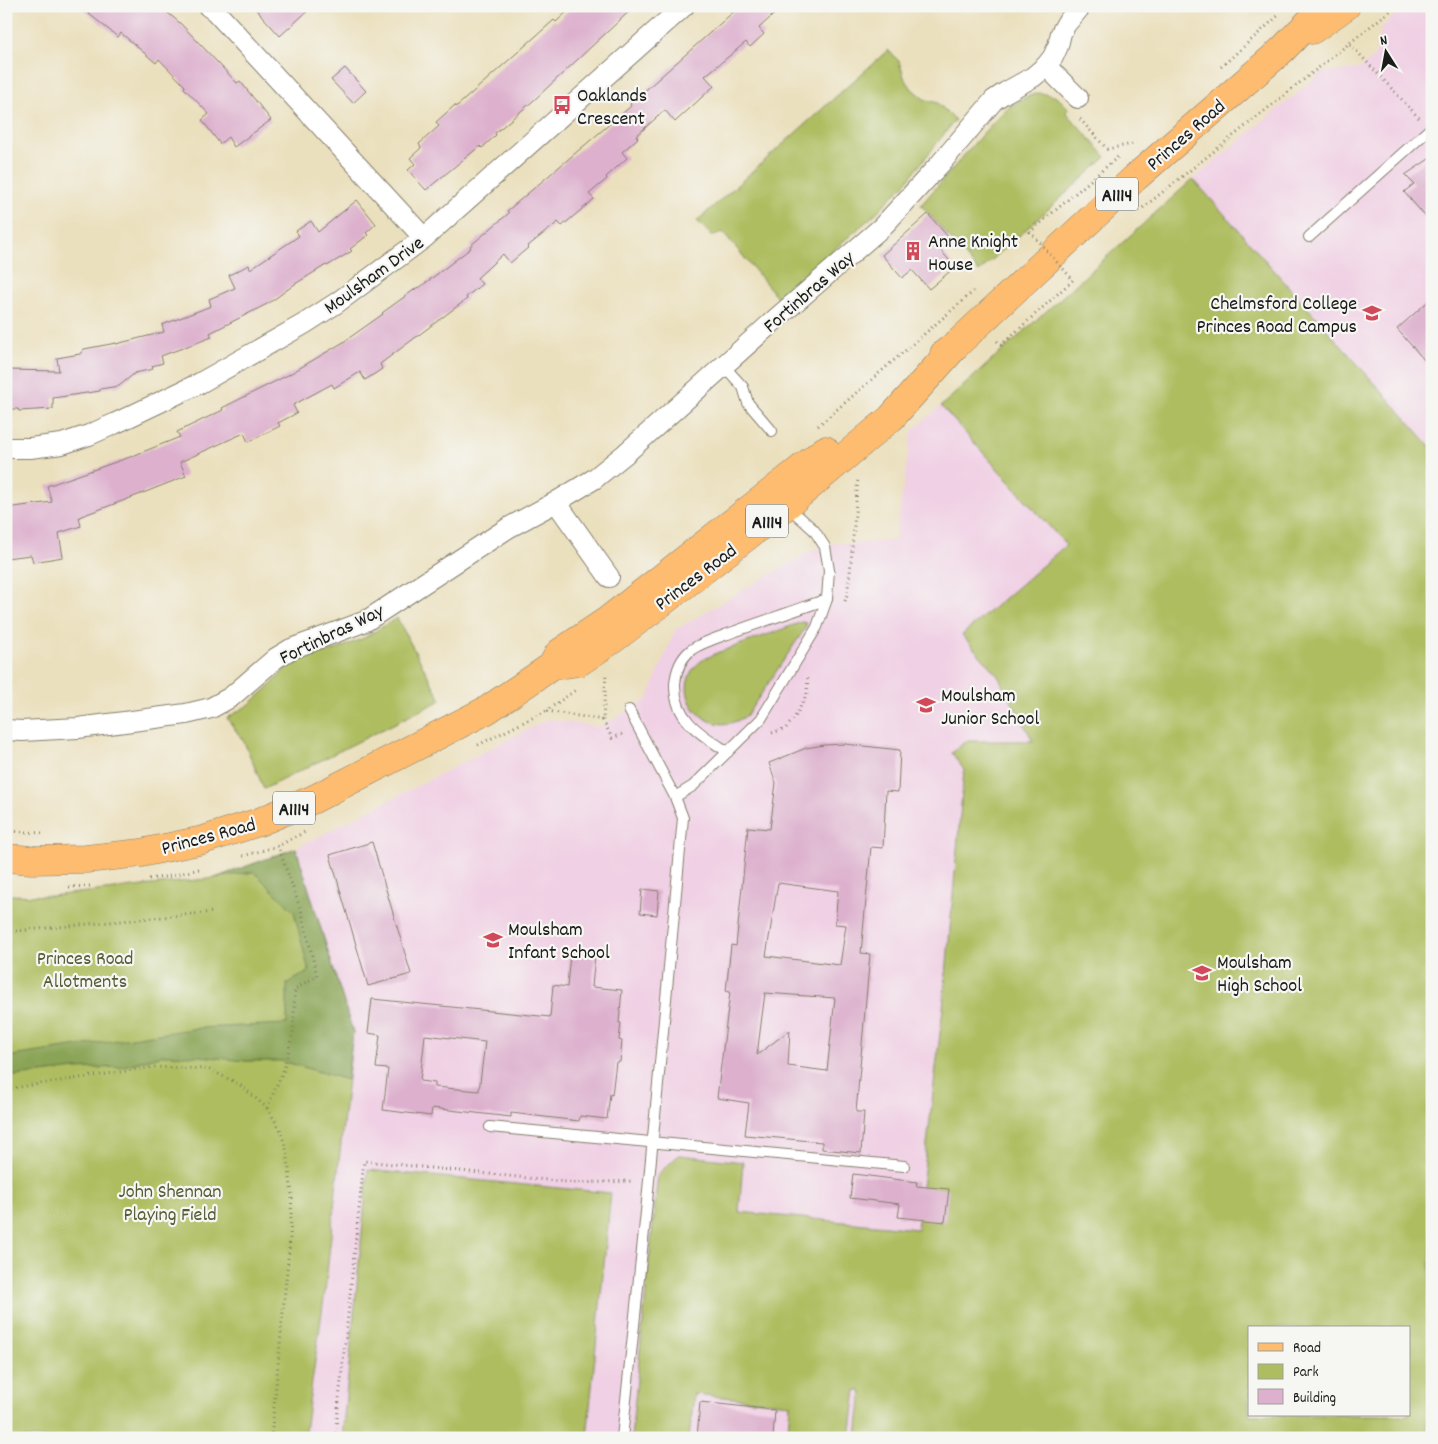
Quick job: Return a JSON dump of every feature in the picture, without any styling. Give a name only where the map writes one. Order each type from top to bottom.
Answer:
[{"type":"main road","name":"Princes Road","points":[[6,858],[32,860],[86,859],[141,853],[203,840],[259,822],[314,799],[487,710],[552,666],[560,653],[623,608],[958,343],[1136,176],[1282,50],[1325,6]]},
{"type":"main road","name":"Princes Road","points":[[1282,50],[1346,6]]},
{"type":"main road","name":"Princes Road","points":[[552,666],[579,662],[595,652],[666,600],[786,506],[891,418],[958,343]]},
{"type":"street","name":"Moulsham Drive","points":[[6,448],[54,445],[89,435],[200,383],[324,311],[424,238],[684,6]]},
{"type":"street","name":"Fortinbras Way","points":[[6,730],[78,728],[186,714],[211,708],[232,697],[276,658],[291,649],[366,621],[508,528],[594,479],[625,454],[882,227],[940,164],[994,100],[1033,77],[1046,66],[1053,57],[1066,24],[1081,6]]},
{"type":"street","points":[[214,8],[424,238]]},
{"type":"street","points":[[1046,66],[1078,98]]},
{"type":"street","points":[[556,502],[609,576]]},
{"type":"lane","points":[[1309,237],[1431,128]]},
{"type":"lane","points":[[724,366],[743,388],[748,403],[772,431]]},
{"type":"lane","points":[[675,798],[692,786],[761,719],[817,627],[827,599],[829,570],[824,547],[814,530],[786,506]]},
{"type":"lane","points":[[728,752],[695,729],[685,719],[678,706],[675,690],[675,677],[679,665],[691,650],[712,640],[827,599]]},
{"type":"lane","points":[[622,1438],[683,818],[675,798],[629,710]]},
{"type":"lane","points":[[490,1127],[904,1166]]},
{"type":"path","points":[[1136,213],[1396,6]]},
{"type":"path","points":[[1214,73],[1280,13]]},
{"type":"path","points":[[1350,44],[1431,128]]},
{"type":"path","points":[[1078,98],[1081,102],[1072,109],[1107,149],[1133,144]]},
{"type":"path","points":[[994,338],[1001,345],[1073,280],[1030,232],[1118,156]]},
{"type":"path","points":[[1033,239],[1040,232]]},
{"type":"path","points":[[1064,275],[1072,269]]},
{"type":"path","points":[[814,430],[974,290]]},
{"type":"path","points":[[606,668],[603,720],[612,738],[639,729]]},
{"type":"path","points":[[546,711],[603,720]]},
{"type":"path","points":[[6,830],[44,833]]},
{"type":"path","points":[[267,1108],[284,1069],[293,1032],[294,989],[317,976],[302,913],[278,846]]},
{"type":"path","points":[[6,932],[214,912]]},
{"type":"path","points":[[6,1089],[154,1067],[208,1070],[239,1084],[267,1108],[280,1129],[287,1152],[292,1195],[290,1238],[271,1438]]},
{"type":"path","points":[[335,1438],[364,1161],[576,1183],[639,1180],[648,1182]]},
{"type":"shaded area","points":[[1406,6],[1432,6],[1432,1172],[1427,1438],[304,1438],[325,1291],[353,1032],[296,848],[548,719],[599,727],[647,700],[675,630],[810,551],[835,543],[851,544],[895,540],[912,431],[1005,350],[1193,179],[1321,73],[1359,69],[1375,55],[1382,26]]},
{"type":"green space","points":[[888,50],[899,61],[904,77],[912,89],[924,99],[938,103],[955,120],[904,185],[876,213],[778,298],[723,232],[712,236],[697,221]]},
{"type":"green space","points":[[1037,93],[1055,96],[1061,101],[1069,109],[1066,112],[1106,157],[979,272],[921,205],[1006,109],[1022,99]]},
{"type":"green space","name":"Moulsham High School","points":[[1193,179],[1432,448],[1432,1172],[1427,1438],[863,1438],[857,1437],[862,1391],[856,1390],[850,1437],[788,1431],[790,1404],[694,1394],[689,1438],[631,1438],[658,1174],[679,1155],[743,1162],[739,1212],[917,1229],[943,1008],[964,770],[952,753],[966,741],[1033,741],[998,676],[962,635],[1066,545],[941,406]]},
{"type":"green space","points":[[397,618],[441,700],[264,789],[244,742],[227,718],[250,704],[286,668],[305,658],[333,651],[364,638]]},
{"type":"green space","points":[[802,622],[806,623],[806,627],[747,715],[732,723],[718,723],[706,719],[696,711],[689,699],[687,687],[690,674],[700,662],[717,653]]},
{"type":"green space","name":"John Shennan Playing Field","points":[[296,848],[353,1032],[325,1291],[304,1438],[6,1438],[6,895],[51,896],[215,878]]},
{"type":"green space","points":[[296,848],[353,1032],[347,1080],[282,1061],[246,1061],[200,1056],[163,1055],[121,1067],[75,1069],[6,1077],[6,1057],[198,1028],[287,1024],[287,983],[309,972],[294,912],[254,872],[215,878]]},
{"type":"green space","points":[[368,1170],[611,1193],[587,1438],[342,1438]]},
{"type":"building","points":[[79,6],[160,6],[181,24],[237,83],[240,81],[271,120],[234,147],[228,137],[220,144],[202,120],[209,114],[159,59],[156,63],[121,33],[118,37]]},
{"type":"building","points":[[253,6],[313,6],[280,36]]},
{"type":"building","points":[[573,6],[635,6],[533,101],[495,133],[496,135],[482,148],[480,146],[426,190],[408,170],[415,164],[410,158],[421,148],[419,144],[439,126],[436,122],[455,105],[456,107],[554,20],[556,22]]},
{"type":"building","points":[[740,6],[783,6],[759,28],[764,34],[750,47],[746,42],[705,76],[714,86],[675,122],[665,110],[636,136],[638,138],[622,152],[627,158],[589,194],[594,199],[562,226],[558,222],[510,263],[503,254],[477,278],[482,284],[466,297],[467,299],[380,364],[382,369],[365,380],[360,372],[334,388],[332,384],[293,405],[297,413],[278,423],[280,426],[248,442],[244,433],[180,462],[186,476],[79,517],[81,526],[59,533],[63,557],[33,562],[31,555],[6,558],[6,508],[52,502],[47,486],[180,437],[177,432],[288,375],[342,343],[471,248],[470,246],[509,213],[507,211],[631,106],[630,104]]},
{"type":"building","points":[[345,68],[366,91],[353,103],[331,80]]},
{"type":"building","points":[[1432,157],[1432,224],[1404,192],[1414,184],[1405,175]]},
{"type":"building","points":[[357,200],[376,224],[366,233],[368,235],[350,249],[352,251],[295,284],[269,303],[210,333],[212,337],[161,356],[163,363],[152,366],[153,369],[135,373],[119,386],[100,389],[100,391],[53,398],[53,409],[19,411],[18,409],[6,409],[6,370],[59,371],[57,358],[80,354],[84,349],[116,344],[164,332],[162,325],[211,306],[209,299],[235,288],[229,275],[249,265],[250,269],[299,236],[296,231],[311,221],[318,232]]},
{"type":"building","name":"Anne Knight House","points":[[928,214],[949,238],[938,247],[955,267],[929,289],[912,270],[902,278],[882,255]]},
{"type":"building","points":[[1432,298],[1432,369],[1397,329]]},
{"type":"building","points":[[845,744],[900,750],[898,792],[886,791],[883,848],[871,847],[861,953],[870,954],[856,1112],[864,1112],[861,1153],[822,1149],[822,1142],[745,1135],[749,1103],[717,1098],[730,992],[726,991],[731,945],[736,946],[748,827],[770,829],[776,783],[769,763],[806,748]],"holes":[[[778,883],[838,891],[835,924],[846,925],[840,965],[766,956]],[[765,993],[835,998],[827,1071],[788,1066],[790,1030],[757,1055]]]},
{"type":"building","points":[[372,842],[411,974],[368,986],[330,855]]},
{"type":"building","points":[[642,889],[659,891],[657,915],[640,913]]},
{"type":"building","points":[[570,953],[595,955],[592,987],[622,990],[619,1023],[621,1023],[619,1040],[622,1041],[620,1062],[616,1062],[607,1119],[580,1116],[579,1121],[511,1113],[511,1117],[432,1108],[431,1116],[383,1110],[388,1069],[376,1068],[380,1035],[368,1033],[372,999],[550,1017],[553,985],[567,987]],"holes":[[[425,1035],[485,1042],[479,1091],[435,1087],[435,1083],[420,1081]]]},
{"type":"building","points":[[853,1174],[917,1182],[916,1186],[949,1189],[945,1222],[898,1217],[900,1204],[850,1198]]},
{"type":"building","points":[[700,1402],[775,1410],[773,1438],[697,1438]]},
{"type":"place","name":"Oaklands Crescent","points":[[562,105]]},
{"type":"place","name":"Anne Knight House","points":[[913,251]]},
{"type":"place","name":"Chelmsford College Princes Road Campus","points":[[1372,313]]},
{"type":"place","name":"Moulsham Junior School","points":[[926,705]]},
{"type":"place","name":"Moulsham Infant School","points":[[493,940]]},
{"type":"place","name":"Moulsham High School","points":[[1202,973]]},
{"type":"park label","name":"Princes Road Allotments","points":[[85,968]]}]
